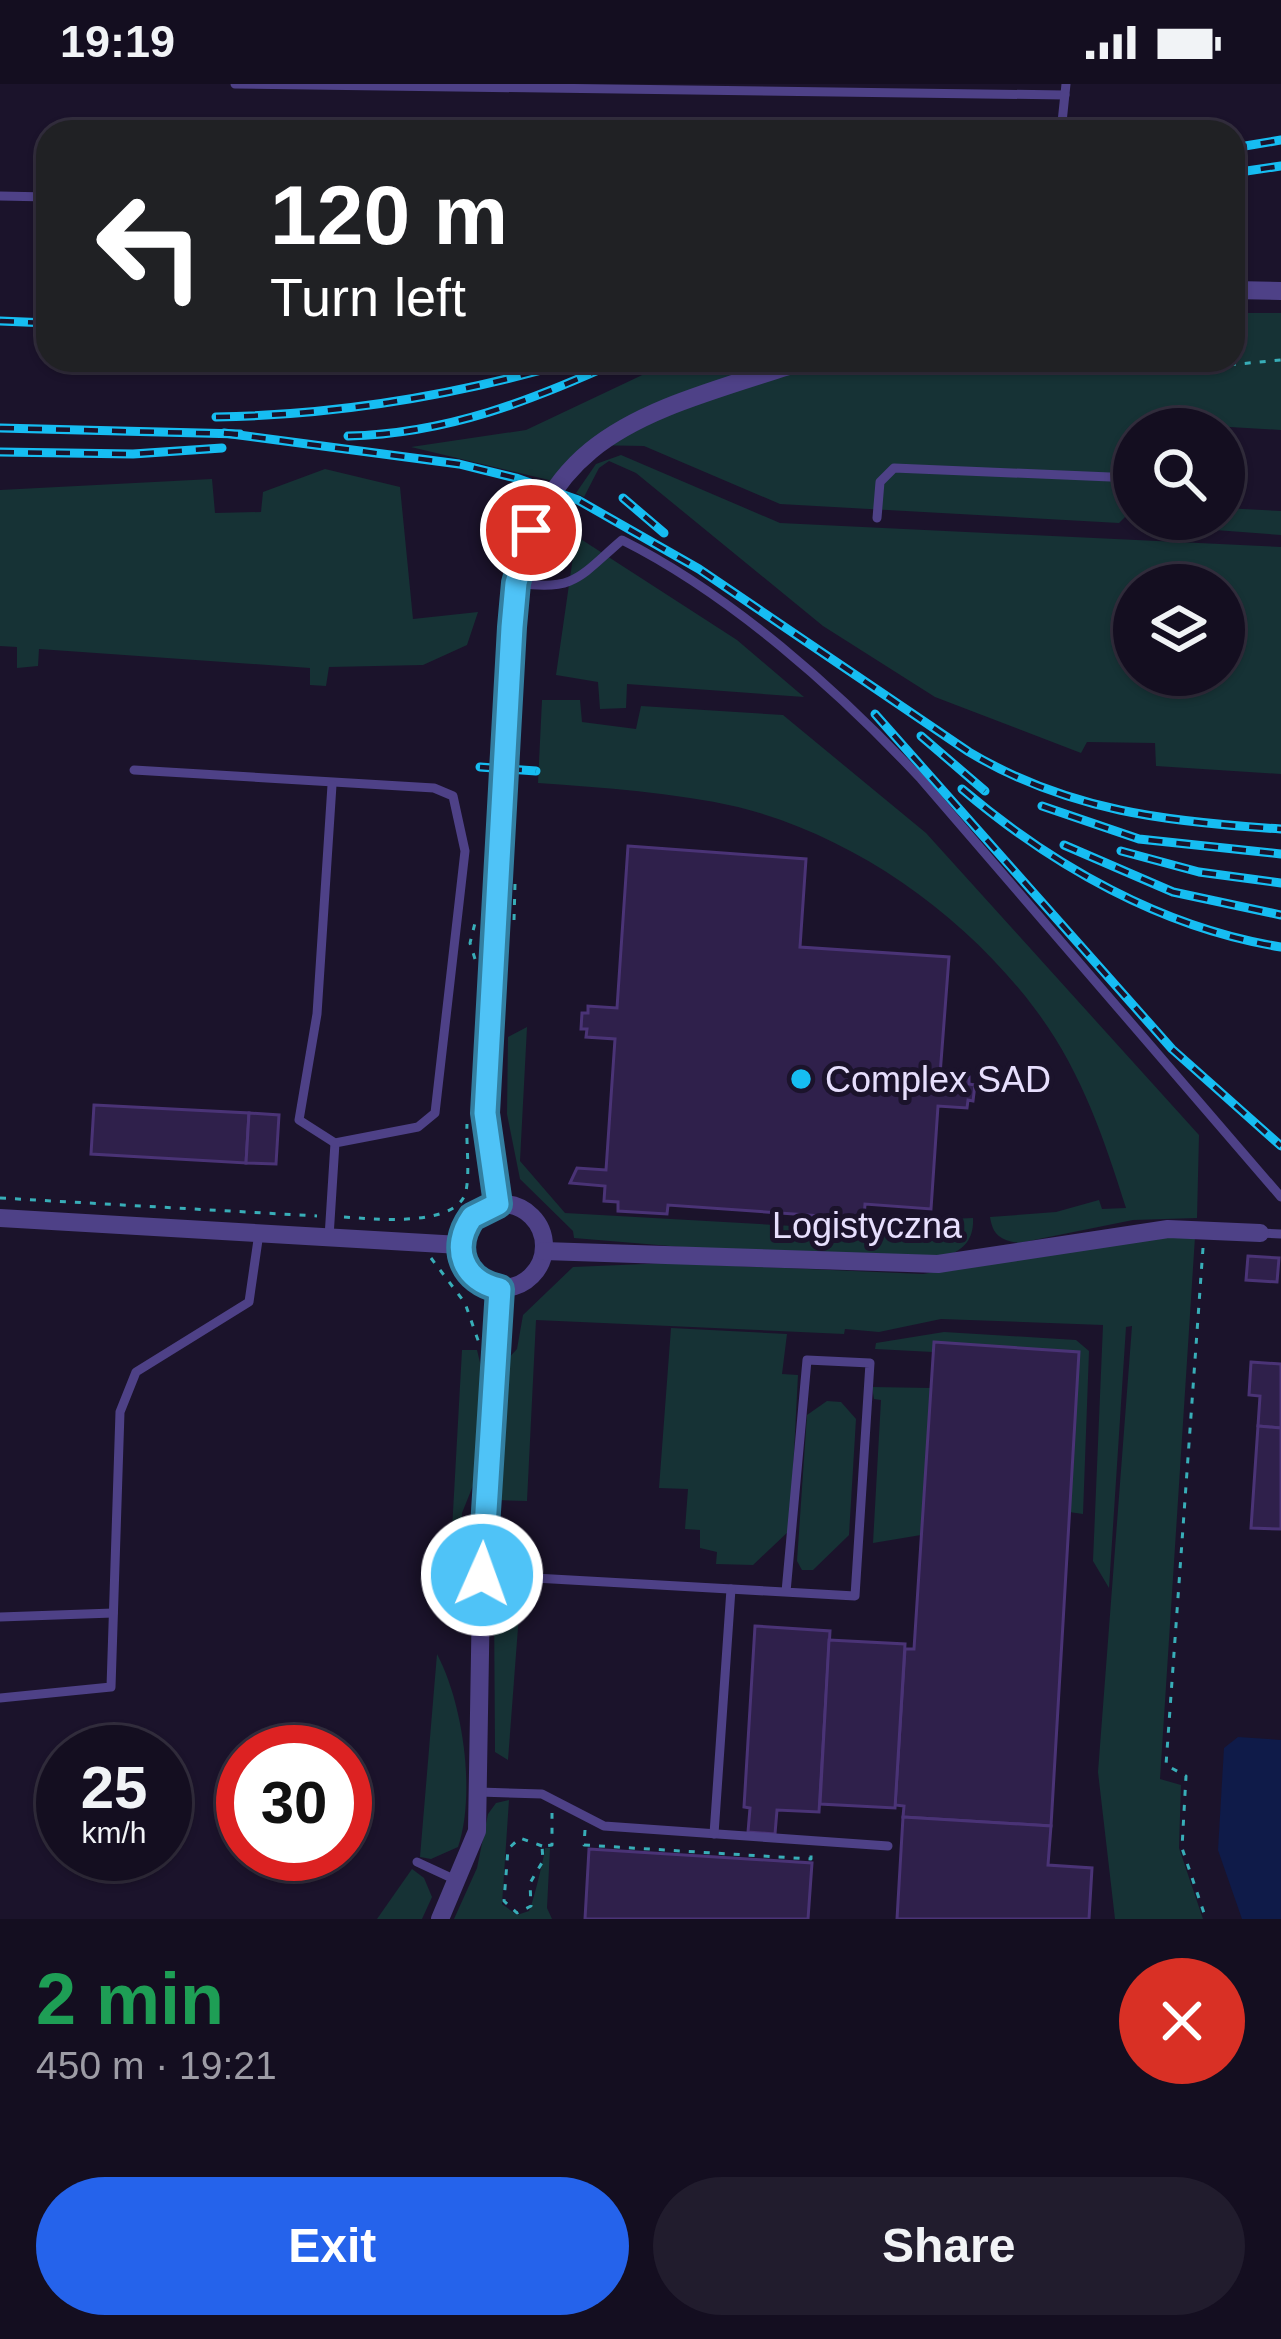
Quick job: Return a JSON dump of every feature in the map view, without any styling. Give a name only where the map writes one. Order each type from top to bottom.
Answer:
[{"type":"street","points":[[1245,290],[1281,291]]},
{"type":"street","points":[[498,1204],[485,1113],[516,583],[531,530],[546,502],[584,454],[604,437],[674,404],[771,372]]},
{"type":"street","points":[[498,1204],[529,1214],[542,1231],[544,1251],[527,1280],[500,1289],[485,1285],[468,1271],[460,1245],[472,1217],[498,1204]]},
{"type":"street","points":[[0,1218],[460,1245]]},
{"type":"street","name":"Logistyczna","points":[[544,1251],[938,1264],[1168,1229],[1260,1233]]},
{"type":"street","points":[[440,1919],[477,1831],[482,1575],[500,1289]]},
{"type":"lane","points":[[236,84],[570,92],[706,87],[1065,89],[1062,120]]},
{"type":"lane","points":[[0,196],[36,197]]},
{"type":"lane","points":[[877,518],[880,482],[894,468],[1113,477]]},
{"type":"lane","points":[[516,583],[554,590],[586,571],[622,540],[730,608],[880,735],[1281,1197]]},
{"type":"lane","points":[[134,770],[434,788],[453,796],[465,851],[435,1113],[418,1127],[334,1143],[299,1120],[317,1014],[332,785]]},
{"type":"lane","points":[[329,1237],[334,1143]]},
{"type":"lane","points":[[0,1698],[111,1688],[120,1412],[136,1372],[249,1302],[259,1233]]},
{"type":"lane","points":[[1260,1233],[1281,1234]]},
{"type":"lane","points":[[482,1575],[855,1596],[870,1364],[807,1360],[786,1592]]},
{"type":"lane","points":[[714,1834],[730,1589]]},
{"type":"lane","points":[[0,1617],[113,1613]]},
{"type":"lane","points":[[479,1792],[542,1794],[604,1826],[888,1846]]},
{"type":"lane","points":[[417,1862],[458,1881]]},
{"type":"path","points":[[1245,363],[1281,360]]},
{"type":"path","points":[[514,877],[517,890]]},
{"type":"path","points":[[476,964],[471,927],[486,922]]},
{"type":"path","points":[[344,1217],[448,1213],[465,1196],[468,1122]]},
{"type":"path","points":[[0,1198],[313,1216]]},
{"type":"path","points":[[427,1216],[428,1228]]},
{"type":"path","points":[[1204,1240],[1166,1765],[1186,1776],[1182,1848],[1205,1919]]},
{"type":"path","points":[[432,1259],[472,1318],[480,1349]]},
{"type":"path","points":[[472,1318],[482,1319]]},
{"type":"path","points":[[542,1846],[543,1862],[530,1883],[531,1906],[517,1913],[504,1901],[508,1849],[520,1838],[542,1846],[552,1844],[553,1799]]},
{"type":"path","points":[[586,1816],[584,1845],[811,1859],[812,1841]]},
{"type":"green space","points":[[1245,313],[1281,313],[1281,430],[1245,428],[1245,408],[1113,408],[1113,523],[780,504],[644,446],[588,445],[553,481],[411,447],[526,430],[649,372],[1245,372]]},
{"type":"green space","points":[[621,455],[780,523],[1281,547],[1281,774],[1156,766],[1155,743],[1087,742],[1081,753],[935,697],[823,626],[636,473],[609,461],[599,468],[584,497],[576,493],[596,464]]},
{"type":"green space","points":[[325,469],[400,487],[413,619],[478,612],[467,645],[423,665],[329,667],[326,686],[310,685],[310,668],[39,649],[38,666],[17,668],[17,647],[0,646],[0,490],[212,479],[215,513],[261,512],[263,492]]},
{"type":"green space","points":[[1245,509],[1281,511],[1281,535],[1245,532]]},
{"type":"green space","points":[[576,536],[737,640],[804,697],[627,684],[626,708],[600,709],[598,682],[556,675]]},
{"type":"green space","points":[[542,700],[580,700],[582,722],[636,729],[641,706],[783,715],[926,833],[1199,1135],[1197,1218],[1133,1220],[1019,1243],[999,1236],[990,1217],[1056,1212],[1099,1200],[1102,1209],[1126,1208],[1078,1079],[1051,1032],[1007,974],[975,941],[903,883],[823,837],[738,807],[638,791],[538,783]]},
{"type":"green space","points":[[527,1027],[520,1161],[565,1213],[793,1226],[973,1218],[970,1237],[947,1256],[694,1248],[574,1238],[573,1231],[520,1179],[507,1114],[508,1037]]},
{"type":"green space","points":[[1135,1237],[1195,1237],[1160,1779],[1181,1785],[1179,1848],[1203,1919],[1115,1919],[1098,1772],[1132,1326],[1126,1327],[1109,1588],[1093,1561],[1103,1325],[941,1319],[879,1332],[845,1329],[844,1334],[536,1320],[527,1501],[496,1500],[493,1494],[505,1362],[517,1349],[523,1315],[573,1267],[668,1263],[923,1274]]},
{"type":"green space","points":[[671,1328],[787,1334],[782,1374],[798,1375],[790,1530],[753,1565],[716,1564],[717,1552],[700,1548],[700,1530],[685,1529],[688,1489],[659,1488]]},
{"type":"green space","points":[[944,1332],[1076,1340],[1089,1351],[1083,1514],[1069,1512],[1078,1352],[935,1342],[933,1352],[875,1349],[876,1343]]},
{"type":"green space","points":[[462,1350],[477,1350],[483,1375],[474,1483],[462,1513],[460,1599],[448,1602]]},
{"type":"green space","points":[[872,1387],[931,1388],[921,1535],[873,1543],[881,1400],[874,1399]]},
{"type":"green space","points":[[827,1401],[841,1402],[856,1419],[849,1535],[813,1570],[802,1570],[797,1561],[807,1415]]},
{"type":"green space","points":[[494,1599],[520,1601],[508,1760],[495,1752]]},
{"type":"green space","points":[[437,1654],[460,1723],[466,1801],[458,1847],[431,1859],[420,1857]]},
{"type":"green space","points":[[509,1800],[502,1904],[517,1915],[529,1911],[545,1848],[550,1848],[547,1908],[552,1919],[454,1919],[477,1868],[488,1814],[496,1803]]},
{"type":"green space","points":[[412,1869],[424,1878],[432,1897],[422,1919],[377,1919]]},
{"type":"water","points":[[1238,1737],[1281,1740],[1281,1919],[1242,1919],[1218,1850],[1224,1748]]},
{"type":"building","points":[[628,846],[806,859],[800,947],[949,957],[940,1075],[969,1077],[969,1084],[975,1085],[967,1108],[938,1106],[931,1209],[865,1204],[864,1219],[668,1205],[667,1214],[618,1211],[618,1202],[604,1201],[605,1186],[570,1183],[577,1168],[606,1170],[615,1039],[586,1037],[587,1029],[581,1029],[582,1013],[588,1013],[588,1006],[617,1008]]},
{"type":"building","points":[[94,1105],[249,1113],[246,1163],[91,1154]]},
{"type":"building","points":[[249,1113],[279,1115],[276,1164],[246,1163]]},
{"type":"building","points":[[1248,1256],[1279,1258],[1277,1282],[1246,1280]]},
{"type":"building","points":[[934,1342],[1079,1352],[1051,1826],[903,1817],[904,1806],[895,1805],[905,1649],[914,1649]]},
{"type":"building","points":[[1251,1362],[1281,1364],[1281,1428],[1258,1426],[1260,1396],[1249,1395]]},
{"type":"building","points":[[1258,1426],[1281,1428],[1281,1529],[1251,1528]]},
{"type":"building","points":[[755,1626],[830,1631],[819,1812],[777,1810],[775,1834],[748,1832],[750,1808],[744,1807]]},
{"type":"building","points":[[829,1640],[905,1644],[895,1808],[820,1804]]},
{"type":"building","points":[[903,1817],[1051,1826],[1048,1865],[1092,1868],[1089,1919],[897,1919]]},
{"type":"building","points":[[589,1849],[812,1863],[808,1919],[585,1919]]},
{"type":"railway","points":[[1245,146],[1281,140]]},
{"type":"railway","points":[[1245,171],[1281,166]]},
{"type":"railway","points":[[0,321],[36,322]]},
{"type":"railway","points":[[216,417],[398,401],[531,372]]},
{"type":"railway","points":[[348,436],[455,422],[593,372]]},
{"type":"railway","points":[[0,428],[240,434]]},
{"type":"railway","points":[[224,433],[459,464],[578,500],[699,569],[969,752],[1006,772],[1120,810],[1281,829]]},
{"type":"railway","points":[[0,452],[133,454],[222,448]]},
{"type":"railway","points":[[623,498],[664,533]]},
{"type":"railway","points":[[875,714],[1172,1049],[1281,1146]]},
{"type":"railway","points":[[921,736],[985,791]]},
{"type":"railway","points":[[480,767],[536,771]]},
{"type":"railway","points":[[962,789],[1034,844],[1111,890],[1194,925],[1281,947]]},
{"type":"railway","points":[[1042,806],[1139,839],[1281,854]]},
{"type":"railway","points":[[1064,845],[1173,892],[1281,915]]},
{"type":"railway","points":[[1121,851],[1199,872],[1281,883]]},
{"type":"place","name":"Complex SAD","points":[[801,1079]]},
{"type":"route","points":[[482,1575],[500,1289],[485,1285],[468,1271],[460,1245],[472,1217],[498,1204],[485,1113],[512,627],[520,560],[531,530]]}]
